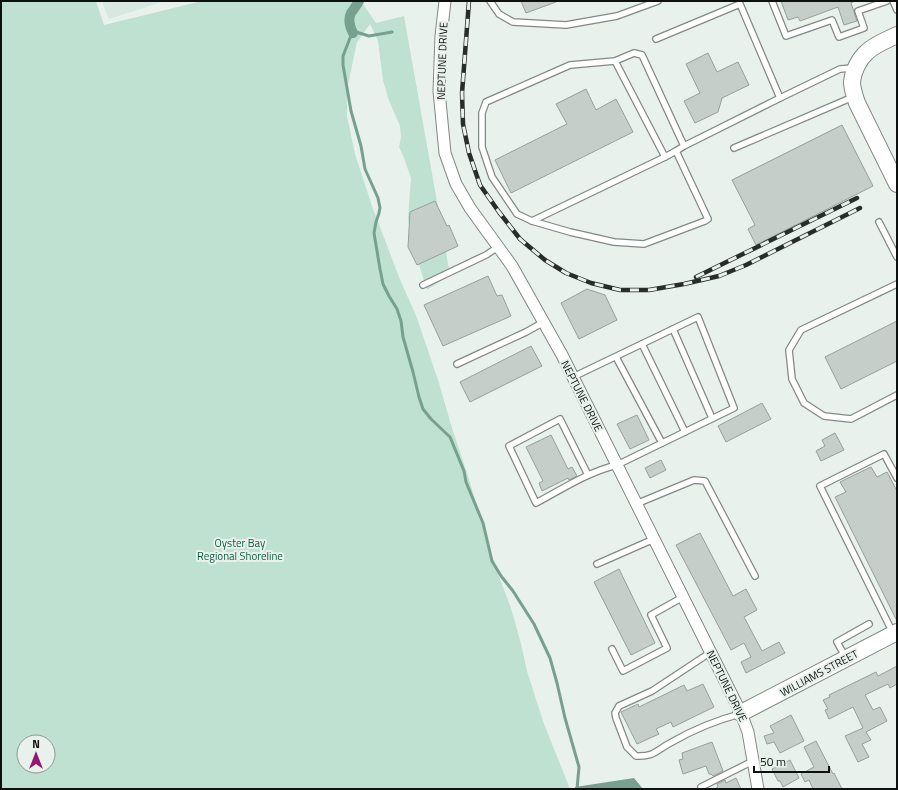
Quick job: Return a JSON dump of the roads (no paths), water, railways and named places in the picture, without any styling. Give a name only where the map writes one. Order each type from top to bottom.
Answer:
[{"type":"street","name":"NEPTUNE DRIVE","points":[[445,1],[441,36],[439,91],[445,153],[456,184],[470,208],[512,266],[562,354],[741,713],[748,732],[758,789]]},
{"type":"street","points":[[897,35],[875,46],[867,52],[860,60],[852,82],[857,104],[897,184]]},
{"type":"street","name":"WILLIAMS STREET","points":[[741,713],[895,633]]},
{"type":"lane","points":[[490,1],[499,14],[513,22],[566,25],[617,16],[658,1]]},
{"type":"lane","points":[[772,1],[786,36],[832,20],[839,38],[864,28],[858,11],[887,1]]},
{"type":"lane","points":[[893,1],[897,10]]},
{"type":"lane","points":[[656,39],[740,4],[780,98]]},
{"type":"lane","points":[[676,151],[708,219],[644,244],[614,242],[570,232],[532,221],[517,214],[492,177],[482,147],[482,113],[486,102],[570,65],[615,61],[634,53],[642,55],[684,146]]},
{"type":"lane","points":[[615,61],[665,157]]},
{"type":"lane","points":[[532,221],[665,157],[684,146],[840,69],[856,69]]},
{"type":"lane","points":[[734,148],[854,96]]},
{"type":"lane","points":[[879,222],[897,257]]},
{"type":"lane","points":[[423,285],[486,256],[498,247]]},
{"type":"lane","points":[[897,284],[801,330],[789,350],[792,379],[804,403],[824,416],[851,419],[897,395]]},
{"type":"lane","points":[[573,378],[698,317],[734,408],[617,465],[603,468],[588,475],[536,503],[509,446],[560,419],[588,475]]},
{"type":"lane","points":[[457,364],[544,322]]},
{"type":"lane","points":[[673,329],[712,418]]},
{"type":"lane","points":[[642,344],[685,432]]},
{"type":"lane","points":[[616,357],[662,443]]},
{"type":"lane","points":[[895,633],[820,486],[884,454],[897,478]]},
{"type":"lane","points":[[636,504],[694,480],[705,481],[754,576]]},
{"type":"lane","points":[[597,564],[654,539]]},
{"type":"lane","points":[[612,649],[623,671],[667,648],[651,615],[683,597]]},
{"type":"lane","points":[[846,659],[837,642],[869,624]]},
{"type":"lane","points":[[710,652],[652,691],[620,706],[615,713],[627,747],[636,756],[643,757],[651,755],[671,742],[721,719],[741,713]]},
{"type":"lane","points":[[701,786],[753,761]]},
{"type":"waterway","points":[[353,33],[350,26],[350,18],[351,13],[359,1]]},
{"type":"waterway","points":[[392,32],[369,36],[356,32],[353,33],[343,56],[343,65],[351,111],[361,146],[365,169],[378,198],[380,208],[374,233],[383,284],[397,309],[401,321],[403,337],[423,409],[450,437],[483,523],[492,561],[534,624],[550,658],[579,767],[577,789]]},
{"type":"railway","points":[[469,1],[462,93],[463,124],[469,153],[480,185],[520,239],[545,260],[566,273],[591,283],[620,290],[649,290],[684,284],[719,276],[746,265],[860,208]]},
{"type":"railway","points":[[696,277],[857,198]]},
{"type":"park label","name":"Oyster Bay Regional Shoreline","points":[[240,549]]}]
